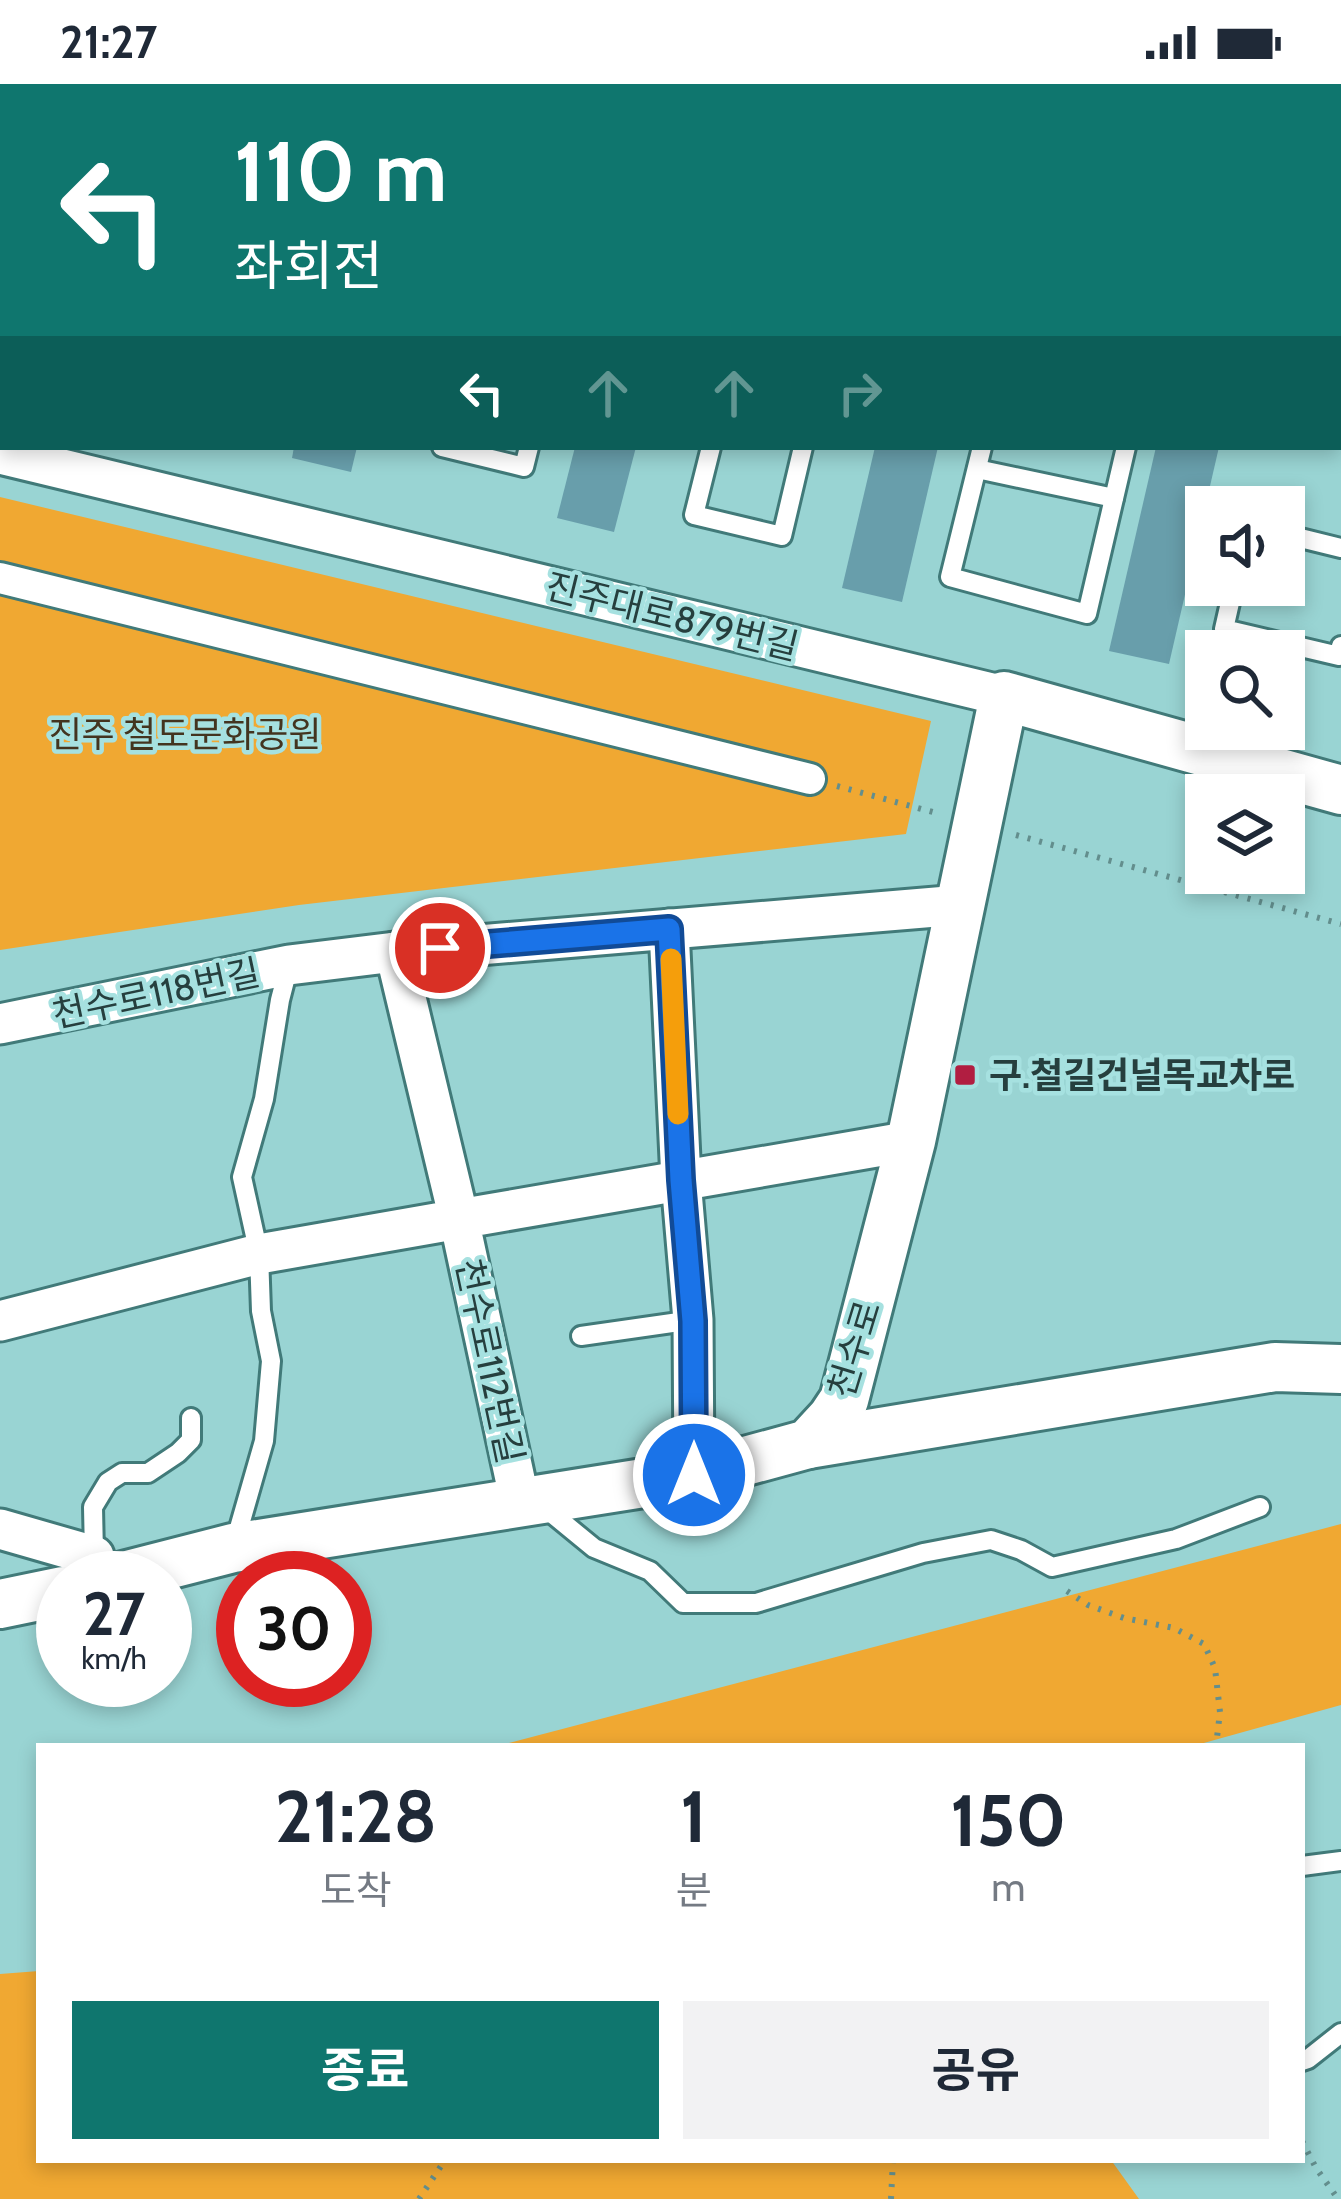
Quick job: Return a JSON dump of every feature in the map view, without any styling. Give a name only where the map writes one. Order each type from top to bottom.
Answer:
[{"type":"street","name":"진주대로879번길","points":[[0,454],[1004,696],[1341,790]]},
{"type":"street","points":[[0,578],[810,779]]},
{"type":"street","name":"천수로","points":[[808,1444],[844,1400],[911,1141],[1004,696]]},
{"type":"street","points":[[289,965],[960,905]]},
{"type":"street","points":[[669,929],[693,1321],[694,1475]]},
{"type":"street","name":"천수로112번길","points":[[395,952],[528,1501]]},
{"type":"street","name":"천수로118번길","points":[[8,1023],[289,965]]},
{"type":"street","name":"천수로112번길","points":[[259,1254],[911,1141]]},
{"type":"street","points":[[0,1321],[259,1254]]},
{"type":"street","points":[[192,1556],[694,1475],[808,1444],[1275,1367],[1341,1369]]},
{"type":"street","points":[[0,1528],[44,1551]]},
{"type":"street","points":[[0,1604],[36,1593]]},
{"type":"lane","points":[[454,450],[524,467],[528,450]]},
{"type":"lane","points":[[709,450],[694,515],[782,536],[802,450]]},
{"type":"lane","points":[[981,450],[950,577],[1087,614],[1125,450]]},
{"type":"lane","points":[[977,469],[1114,498]]},
{"type":"lane","points":[[1305,539],[1341,548]]},
{"type":"lane","points":[[1229,606],[1224,629],[1339,656],[1341,646]]},
{"type":"lane","name":"천수로118번길","points":[[233,1548],[264,1441],[272,1361],[261,1311],[259,1254],[242,1177],[263,1099],[289,965]]},
{"type":"lane","points":[[581,1336],[693,1321]]},
{"type":"lane","points":[[92,1551],[93,1508],[109,1482],[122,1473],[148,1473],[178,1453],[191,1440],[191,1418]]},
{"type":"lane","points":[[528,1501],[594,1547],[650,1571],[683,1603],[756,1603],[923,1553],[991,1540],[1052,1567],[1176,1539],[1260,1507]]},
{"type":"lane","points":[[1305,1866],[1341,1862]]},
{"type":"lane","points":[[1305,2060],[1341,2033]]},
{"type":"path","points":[[810,779],[1341,924]]},
{"type":"path","points":[[1052,1567],[1057,1584],[1088,1605],[1174,1628],[1204,1644],[1215,1668],[1220,1712],[1216,1743]]},
{"type":"path","points":[[1305,2147],[1338,2199]]},
{"type":"path","points":[[418,2199],[443,2163]]},
{"type":"path","points":[[891,2199],[893,2163]]},
{"type":"green space","name":"진주 철도문화공원","points":[[0,497],[931,721],[906,834],[299,905],[0,950]]},
{"type":"green space","points":[[1341,1524],[1341,1705],[1204,1743],[509,1743]]},
{"type":"green space","points":[[36,1971],[36,2163],[1113,2163],[1139,2199],[0,2199],[0,1974]]},
{"type":"building","points":[[293,450],[356,450],[351,472],[292,458]]},
{"type":"building","points":[[574,450],[635,450],[614,532],[557,518]]},
{"type":"building","points":[[874,450],[937,450],[902,602],[842,588]]},
{"type":"building","points":[[1155,450],[1218,450],[1210,486],[1185,486],[1185,595],[1169,664],[1109,651]]},
{"type":"slow traffic","points":[[671,959],[678,1114]]},
{"type":"place","name":"구.철길건널목교차로","points":[[965,1075]]},
{"type":"route","points":[[440,948],[669,929],[693,1321],[694,1475]]}]
